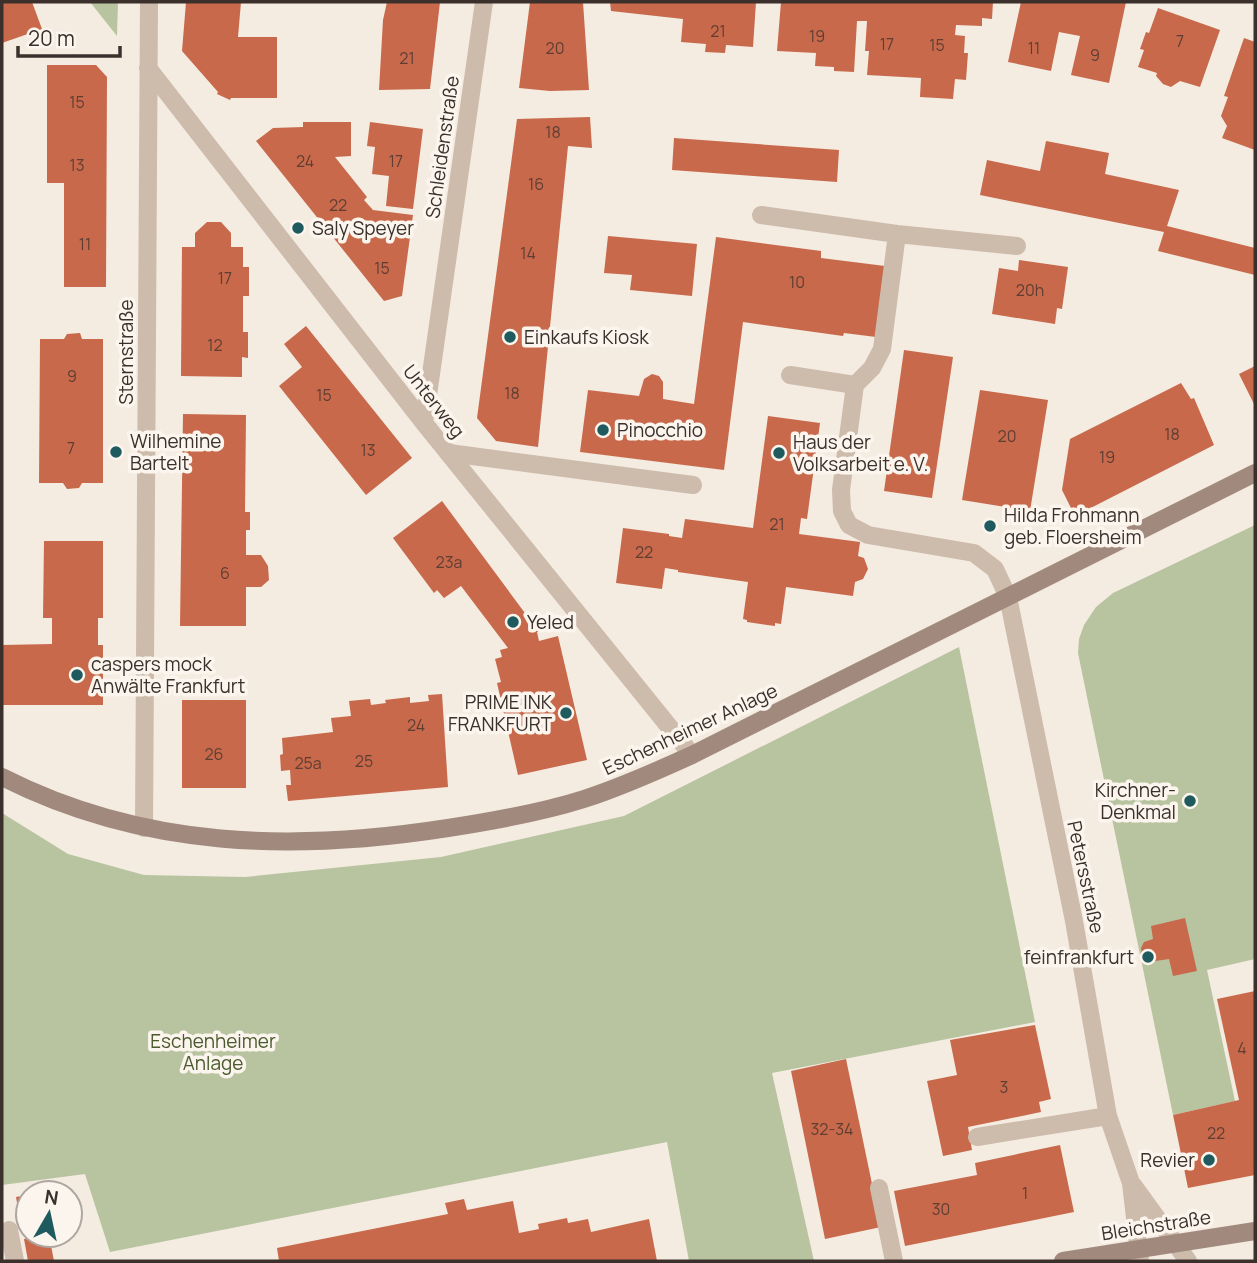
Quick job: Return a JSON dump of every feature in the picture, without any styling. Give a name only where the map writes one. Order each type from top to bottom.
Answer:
[{"type":"main road","name":"Eschenheimer Anlage","points":[[2,777],[89,814],[144,828],[233,841],[291,842],[417,833],[481,823],[583,799],[692,755],[1255,473]]},
{"type":"main road","name":"Bleichstraße","points":[[1063,1261],[1139,1255],[1176,1242],[1255,1231]]},
{"type":"street","name":"Sternstraße","points":[[144,828],[149,2]]},
{"type":"street","name":"Schleidenstraße","points":[[424,423],[484,2]]},
{"type":"street","name":"Unterweg","points":[[148,68],[424,423],[692,755]]},
{"type":"street","points":[[761,215],[897,234],[1017,246]]},
{"type":"street","points":[[897,234],[882,349],[872,368],[855,385],[841,489],[842,511],[849,525],[868,535],[974,553],[995,569],[1009,597]]},
{"type":"street","points":[[790,375],[855,385]]},
{"type":"street","points":[[449,453],[693,485]]},
{"type":"street","name":"Petersstraße","points":[[1009,597],[1074,921],[1108,1116],[1131,1183],[1139,1255]]},
{"type":"street","points":[[977,1137],[1108,1116]]},
{"type":"street","points":[[1131,1183],[1188,1261]]},
{"type":"street","points":[[879,1188],[894,1261]]},
{"type":"street","points":[[9,1230],[15,1261]]},
{"type":"green space","points":[[90,2],[118,2],[117,36]]},
{"type":"green space","points":[[1255,525],[1255,959],[1207,970],[1235,1101],[1173,1115],[1078,653],[1079,639],[1084,625],[1096,607],[1113,593]]},
{"type":"green space","name":"Eschenheimer Anlage","points":[[959,647],[1035,1022],[772,1073],[814,1261],[689,1261],[667,1142],[110,1252],[85,1174],[47,1179],[14,1179],[14,1183],[2,1185],[2,813],[68,854],[144,875],[245,877],[441,857],[624,816]]},
{"type":"building","points":[[2,2],[32,2],[42,29],[2,43]]},
{"type":"building","points":[[186,2],[241,2],[238,37],[277,37],[277,98],[230,100],[217,94],[182,51]]},
{"type":"building","points":[[387,2],[440,2],[430,89],[379,90],[383,20]]},
{"type":"building","points":[[530,2],[583,2],[589,90],[550,91],[519,88]]},
{"type":"building","points":[[610,2],[756,2],[753,47],[726,45],[725,53],[705,52],[706,44],[681,42],[683,19],[611,11]]},
{"type":"building","points":[[781,2],[993,2],[992,19],[982,18],[982,26],[956,25],[955,35],[965,36],[964,53],[968,53],[966,80],[955,79],[953,99],[920,97],[921,78],[867,75],[867,21],[857,21],[854,72],[815,66],[816,53],[777,51]]},
{"type":"building","points":[[1021,2],[1126,2],[1109,83],[1071,75],[1080,36],[1059,32],[1051,71],[1008,62]]},
{"type":"building","points":[[1158,8],[1220,30],[1200,87],[1180,81],[1171,87],[1163,84],[1156,76],[1157,73],[1138,67],[1144,50],[1140,49]]},
{"type":"building","points":[[1244,38],[1255,42],[1255,150],[1222,138],[1227,126],[1221,116],[1228,97],[1224,96]]},
{"type":"building","points":[[47,65],[96,65],[107,77],[106,287],[64,287],[64,183],[47,183]]},
{"type":"building","points":[[590,117],[592,148],[568,146],[538,447],[496,441],[477,418],[517,119]]},
{"type":"building","points":[[303,122],[351,122],[351,156],[335,157],[367,197],[364,200],[373,210],[413,215],[402,296],[384,301],[256,141],[273,128],[303,127]]},
{"type":"building","points":[[370,122],[423,129],[413,209],[386,206],[389,176],[372,174],[375,147],[367,146]]},
{"type":"building","points":[[674,138],[839,150],[837,182],[672,170]]},
{"type":"building","points":[[1046,141],[1109,153],[1105,174],[1179,190],[1167,226],[1255,248],[1255,275],[1158,251],[1164,232],[980,195],[987,160],[1040,171]]},
{"type":"building","points":[[207,222],[221,222],[231,233],[231,247],[243,247],[243,267],[249,267],[249,296],[243,296],[243,332],[248,332],[248,358],[242,357],[242,377],[181,376],[182,247],[195,247],[195,233]]},
{"type":"building","points":[[608,236],[697,244],[692,296],[630,290],[632,275],[604,273]]},
{"type":"building","points":[[716,237],[821,251],[821,258],[885,266],[876,337],[844,333],[843,336],[743,322],[724,470],[580,452],[588,390],[639,396],[644,379],[652,374],[659,376],[663,382],[663,399],[694,404]]},
{"type":"building","points":[[1019,260],[1068,267],[1062,309],[1057,308],[1055,324],[992,314],[999,268],[1018,271]]},
{"type":"building","points":[[306,326],[412,458],[366,495],[279,386],[302,367],[284,344]]},
{"type":"building","points":[[80,333],[82,339],[103,339],[103,483],[82,483],[79,488],[67,489],[63,483],[39,483],[40,339],[64,339],[67,334]]},
{"type":"building","points":[[904,350],[953,357],[932,498],[884,491]]},
{"type":"building","points":[[1255,366],[1255,406],[1239,374]]},
{"type":"building","points":[[1181,383],[1191,399],[1194,398],[1214,445],[1075,516],[1062,490],[1070,439]]},
{"type":"building","points":[[980,390],[1048,400],[1030,511],[962,500]]},
{"type":"building","points":[[183,414],[246,415],[245,512],[250,512],[250,530],[246,530],[246,555],[261,555],[268,566],[269,580],[261,587],[246,587],[246,626],[180,626]]},
{"type":"building","points":[[768,416],[820,423],[807,519],[801,518],[799,534],[860,542],[858,556],[864,558],[868,569],[863,579],[855,582],[853,596],[786,587],[781,624],[775,623],[775,626],[743,619],[748,582],[665,568],[662,589],[616,583],[623,528],[682,538],[685,519],[753,528]]},
{"type":"building","points":[[442,501],[539,632],[539,641],[558,636],[587,760],[518,775],[497,683],[501,682],[495,659],[502,657],[500,650],[508,648],[461,586],[444,598],[437,590],[434,593],[393,538]]},
{"type":"building","points":[[44,541],[103,541],[103,618],[98,618],[98,645],[103,645],[103,705],[2,705],[2,645],[52,644],[52,618],[43,618]]},
{"type":"building","points":[[442,694],[448,787],[288,801],[286,785],[291,785],[290,770],[281,771],[282,738],[333,732],[331,718],[351,716],[349,701],[370,699],[371,705],[410,697],[410,703],[429,701],[428,695]]},
{"type":"building","points":[[182,700],[246,700],[246,788],[182,788]]},
{"type":"building","points":[[1185,918],[1197,971],[1173,976],[1169,959],[1149,962],[1142,955],[1141,948],[1144,942],[1153,939],[1151,926]]},
{"type":"building","points":[[1255,991],[1255,1175],[1188,1188],[1173,1115],[1239,1100],[1217,999]]},
{"type":"building","points":[[1035,1025],[1051,1099],[1039,1102],[1041,1112],[968,1127],[972,1150],[943,1156],[927,1081],[957,1075],[950,1040]]},
{"type":"building","points":[[846,1059],[881,1227],[825,1239],[791,1071]]},
{"type":"building","points":[[1060,1145],[1074,1212],[905,1246],[894,1191],[977,1175],[975,1163]]},
{"type":"building","points":[[464,1199],[467,1210],[513,1201],[519,1233],[539,1229],[538,1224],[567,1218],[568,1223],[588,1219],[591,1232],[649,1219],[657,1261],[279,1261],[277,1248],[448,1214],[445,1203]]},
{"type":"building","points":[[26,1249],[52,1249],[54,1261],[28,1261]]},
{"type":"place","name":"Saly Speyer","points":[[298,228]]},
{"type":"place","name":"Einkaufs Kiosk","points":[[510,337]]},
{"type":"place","name":"Pinocchio","points":[[603,430]]},
{"type":"place","name":"Wilhemine Bartelt","points":[[116,452]]},
{"type":"place","name":"Haus der Volksarbeit e. V.","points":[[779,453]]},
{"type":"place","name":"Hilda Frohmann geb. Floersheim","points":[[990,526]]},
{"type":"place","name":"Yeled","points":[[513,622]]},
{"type":"place","name":"caspers mock Anwälte Frankfurt","points":[[77,675]]},
{"type":"place","name":"PRIME INK FRANKFURT","points":[[566,713]]},
{"type":"place","name":"Kirchner- Denkmal","points":[[1190,801]]},
{"type":"place","name":"feinfrankfurt","points":[[1148,957]]},
{"type":"place","name":"Revier","points":[[1209,1160]]}]
